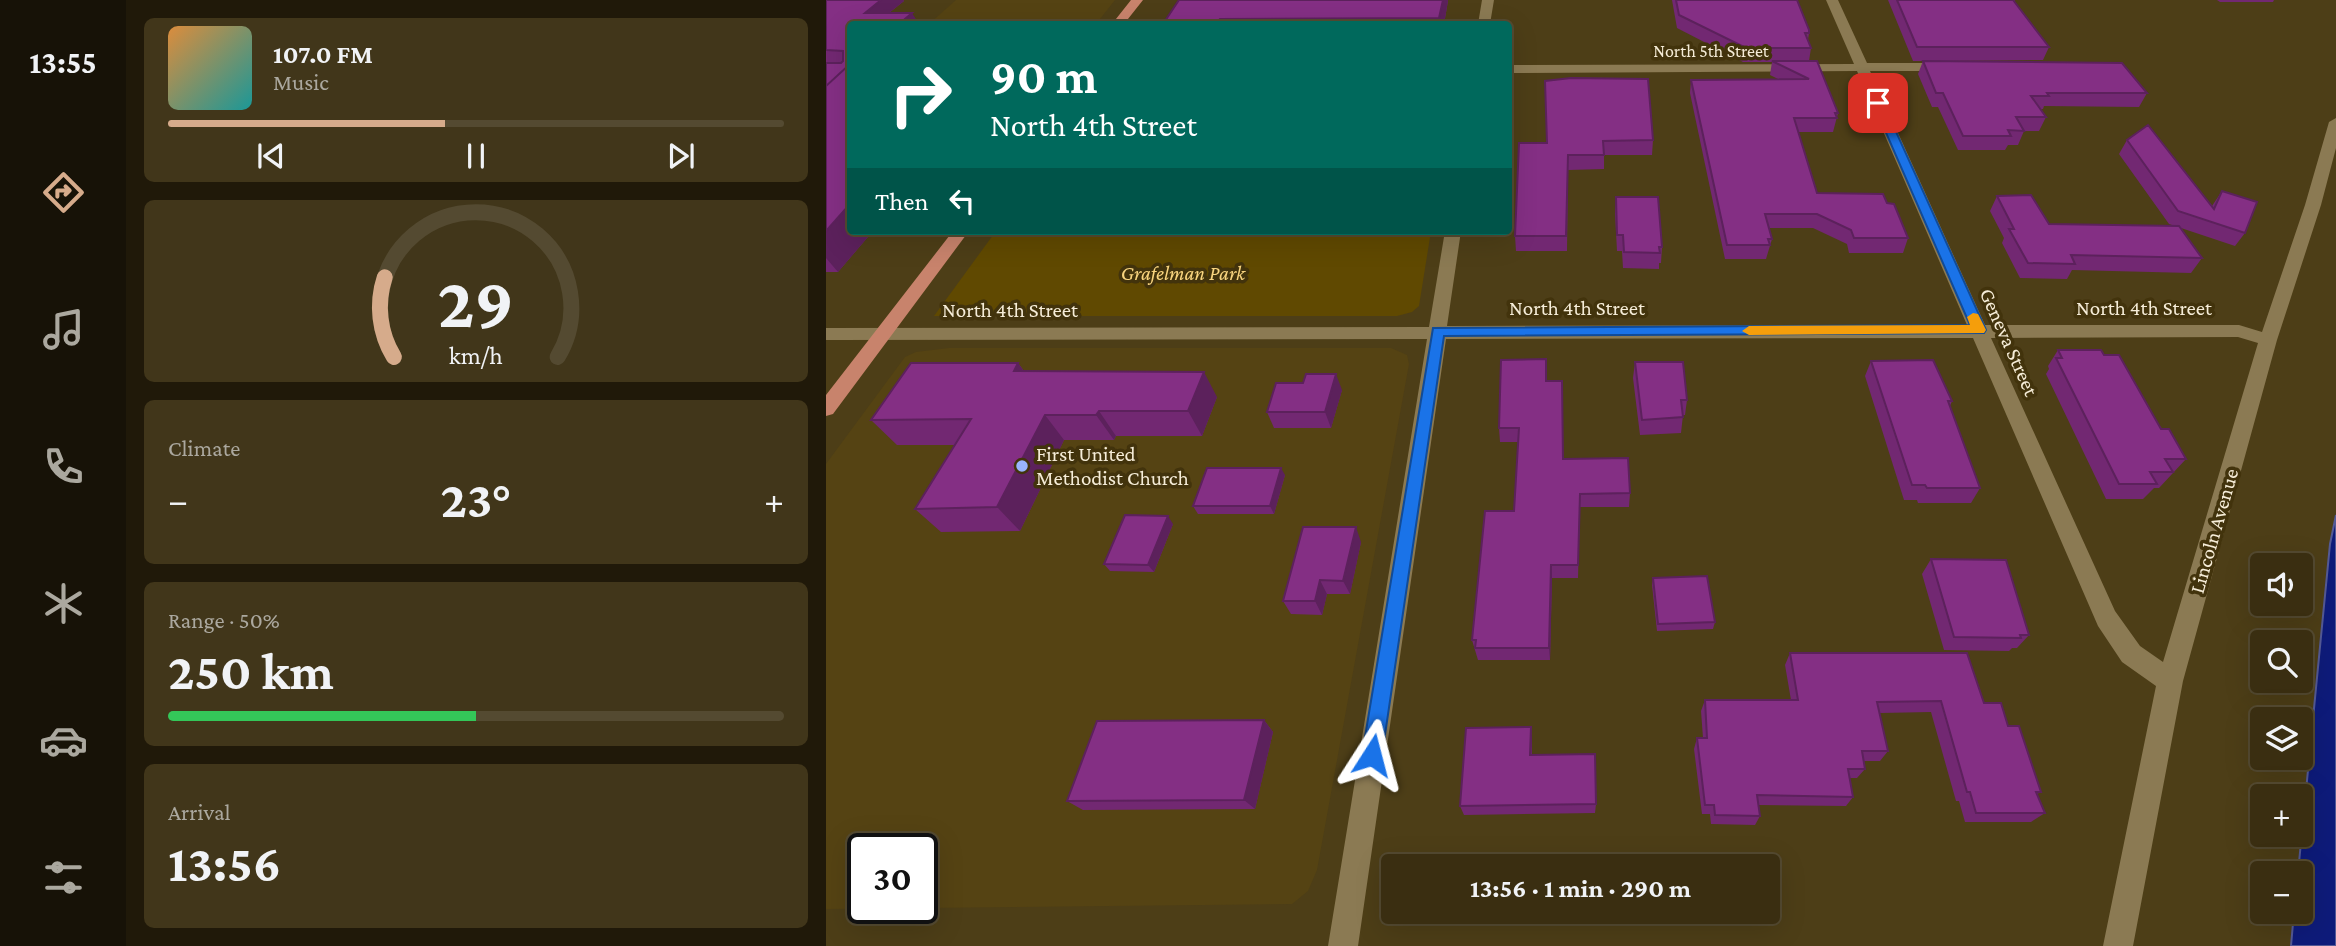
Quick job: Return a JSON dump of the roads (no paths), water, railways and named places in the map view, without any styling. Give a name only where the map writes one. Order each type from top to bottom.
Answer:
[{"type":"main road","points":[[1120,21],[1137,0]]},
{"type":"main road","points":[[826,409],[958,235]]},
{"type":"street","points":[[1484,21],[1488,0]]},
{"type":"street","name":"Geneva Street","points":[[1832,0],[2106,618],[2130,654],[2170,681]]},
{"type":"street","name":"North 5th Street","points":[[1512,69],[1959,67]]},
{"type":"street","name":"Lincoln Avenue","points":[[2118,946],[2170,681],[2269,340],[2313,205],[2336,122]]},
{"type":"street","points":[[1343,946],[1452,235]]},
{"type":"street","name":"North 4th Street","points":[[826,334],[2239,331],[2269,340]]},
{"type":"place","name":"First United Methodist Church","points":[[1022,466]]},
{"type":"park label","name":"Grafelman Park","points":[[1183,273]]}]
